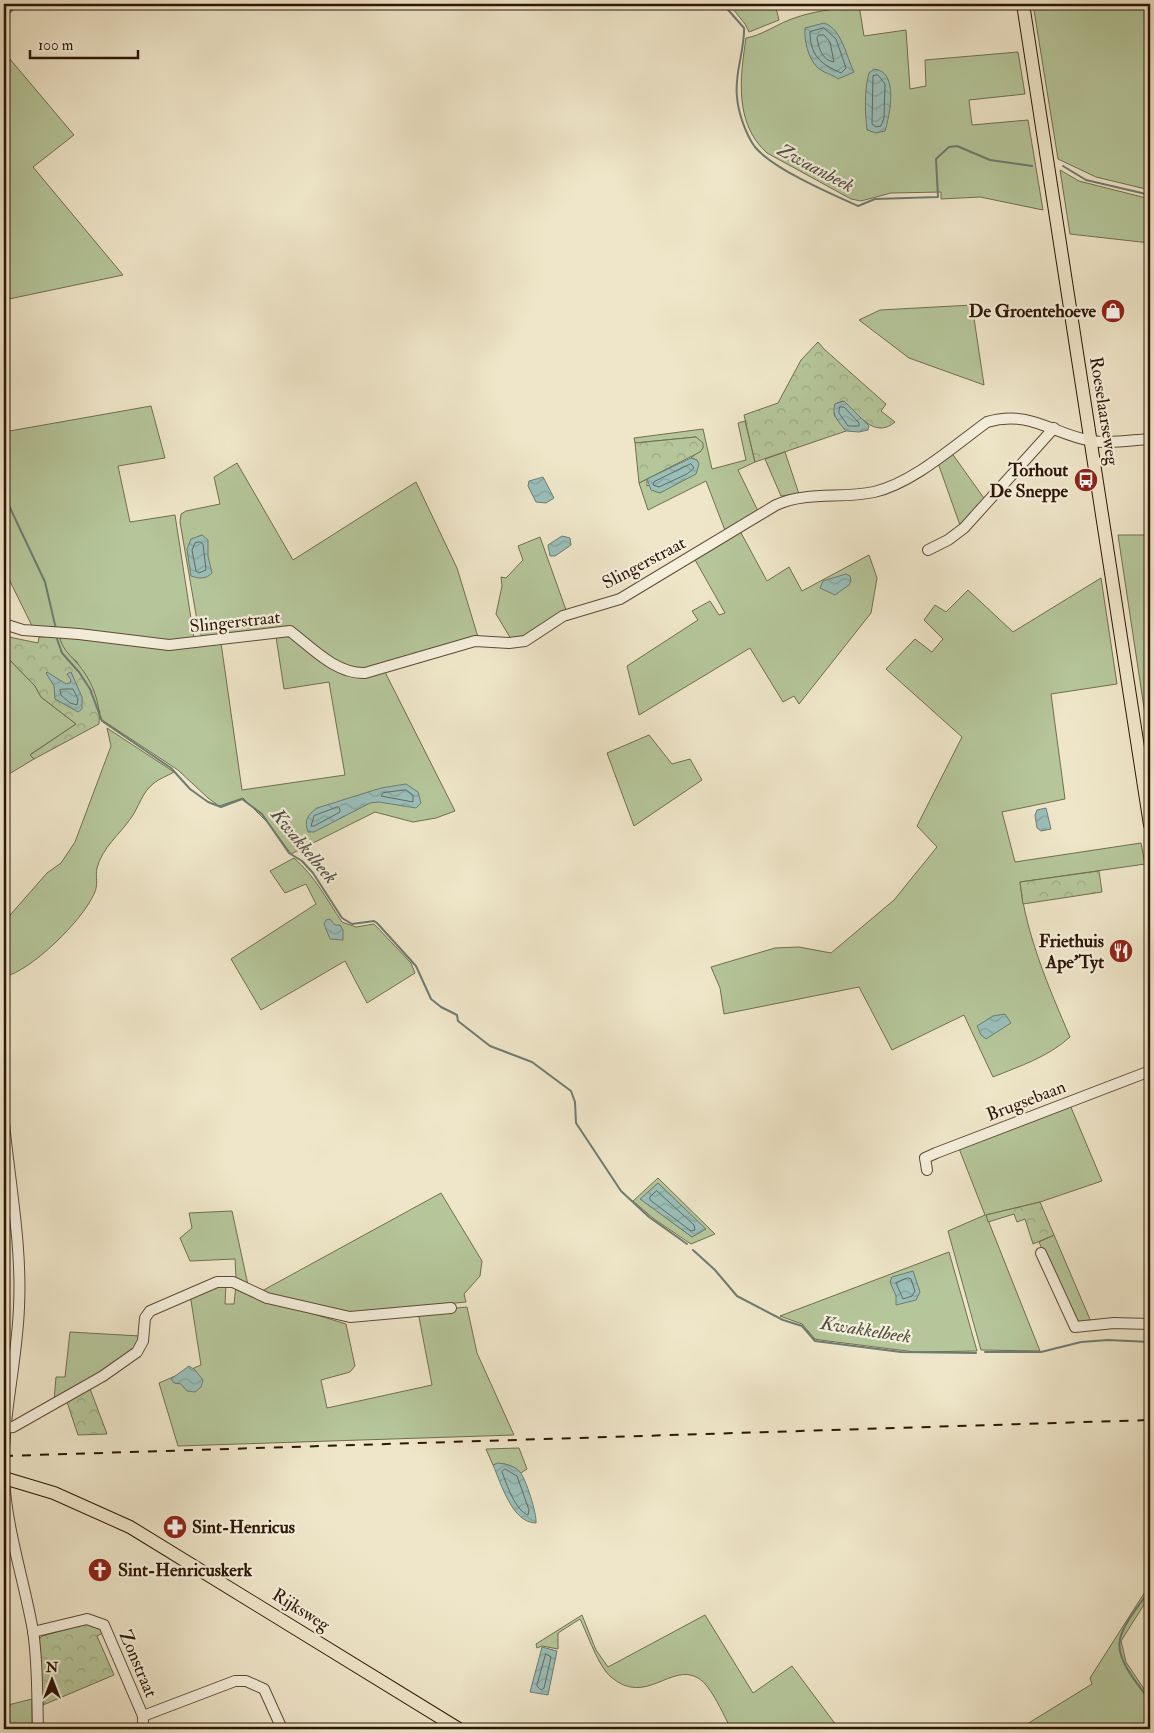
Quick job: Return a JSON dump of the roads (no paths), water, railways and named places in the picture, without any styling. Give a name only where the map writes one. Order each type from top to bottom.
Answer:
[{"type":"main road","name":"Roeselaarseweg","points":[[1022,4],[1150,824]]},
{"type":"main road","name":"Rijksweg","points":[[4,1482],[41,1488],[106,1515],[151,1539],[459,1729]]},
{"type":"street","name":"Slingerstraat","points":[[4,624],[23,630],[79,634],[169,645],[290,631],[338,668],[352,674],[365,673],[475,641],[509,643],[525,641],[564,616],[620,599],[790,498],[855,495],[887,488],[911,476],[987,422],[1011,418],[1054,428],[1090,441]]},
{"type":"street","points":[[928,550],[948,540],[964,528],[1054,428]]},
{"type":"street","points":[[1090,441],[1150,439]]},
{"type":"street","name":"Brugsebaan","points":[[927,1170],[926,1158],[936,1153],[1150,1071]]},
{"type":"street","points":[[4,1123],[19,1238],[20,1273],[18,1339],[4,1428],[4,1482],[16,1562],[33,1632],[38,1729]]},
{"type":"street","points":[[1040,1253],[1075,1327],[1114,1323],[1150,1324]]},
{"type":"street","points":[[4,1428],[13,1426],[103,1376],[137,1352],[143,1341],[145,1318],[150,1311],[217,1282],[233,1282],[267,1298],[350,1317],[451,1308]]},
{"type":"street","name":"Zonstraat","points":[[33,1632],[87,1619],[104,1625],[143,1716],[143,1729]]},
{"type":"street","points":[[143,1716],[235,1681],[254,1683],[264,1689],[282,1729]]},
{"type":"water","points":[[824,23],[830,26],[839,37],[854,72],[838,79],[817,67],[807,49],[805,28]]},
{"type":"water","points":[[874,69],[882,72],[887,77],[891,94],[885,131],[876,133],[867,130],[865,109],[867,80],[869,73]]},
{"type":"water","points":[[844,401],[869,426],[868,430],[859,432],[846,431],[836,418],[834,412],[835,404]]},
{"type":"water","points":[[691,458],[697,460],[699,464],[696,474],[660,493],[651,490],[647,479]]},
{"type":"water","points":[[543,477],[554,498],[546,503],[536,502],[528,486],[529,481]]},
{"type":"water","points":[[202,535],[208,540],[208,556],[212,573],[200,578],[191,576],[187,549],[191,539]]},
{"type":"water","points":[[562,536],[570,538],[571,545],[555,556],[550,556],[548,545]]},
{"type":"water","points":[[846,574],[850,576],[851,581],[849,585],[835,595],[820,588],[823,581]]},
{"type":"water","points":[[47,672],[66,684],[70,683],[71,680],[67,674],[71,672],[82,697],[82,709],[78,712],[55,699],[54,686]]},
{"type":"water","points":[[406,784],[418,792],[421,803],[416,808],[379,802],[370,803],[314,832],[308,832],[307,818],[317,808],[381,788]]},
{"type":"water","points":[[1046,808],[1051,829],[1041,831],[1037,828],[1035,815],[1037,810]]},
{"type":"water","points":[[330,919],[335,925],[340,925],[343,930],[343,940],[330,939],[324,924],[326,920]]},
{"type":"water","points":[[1005,1014],[1011,1023],[986,1039],[981,1035],[977,1026],[993,1016]]},
{"type":"water","points":[[658,1183],[706,1229],[692,1237],[640,1199]]},
{"type":"water","points":[[913,1271],[920,1292],[916,1300],[896,1305],[896,1296],[890,1282],[892,1277]]},
{"type":"water","points":[[189,1366],[203,1380],[201,1387],[195,1392],[187,1391],[181,1384],[174,1383],[171,1379]]},
{"type":"water","points":[[498,1463],[513,1467],[520,1472],[528,1489],[536,1523],[520,1516],[508,1501],[493,1465]]},
{"type":"water","points":[[542,1647],[557,1651],[548,1695],[530,1692]]},
{"type":"waterway","points":[[4,22],[10,12],[20,4]]},
{"type":"waterway","name":"Zwaanbeek","points":[[723,4],[744,28],[736,88],[739,109],[746,130],[755,147],[763,155],[803,180],[858,206],[875,199],[938,197],[936,159],[949,147],[957,146],[990,160],[1032,166]]},
{"type":"waterway","name":"Zwaanbeek","points":[[1063,166],[1086,180],[1150,195]]},
{"type":"waterway","name":"Kwakkelbeek","points":[[4,495],[45,582],[56,629]]},
{"type":"waterway","name":"Kwakkelbeek","points":[[57,639],[62,653],[79,672],[90,689],[102,721],[171,768],[190,789],[208,802],[221,807],[242,799],[262,814],[289,853],[302,861],[313,873],[342,918],[352,924],[374,921],[377,923],[416,966],[431,999],[441,1007],[457,1015],[458,1021],[490,1046],[532,1062],[571,1091],[575,1102],[576,1123],[621,1191],[649,1217],[687,1244]]},
{"type":"waterway","name":"Kwakkelbeek","points":[[693,1250],[715,1270],[737,1296],[783,1320],[802,1326],[815,1341],[901,1352],[976,1353]]},
{"type":"waterway","name":"Kwakkelbeek","points":[[985,1352],[1041,1352],[1081,1342],[1108,1340],[1150,1342]]},
{"type":"waterway","name":"Kwakkelbeek","points":[[1150,1589],[1125,1626],[1119,1647],[1124,1664],[1150,1701]]},
{"type":"railway","points":[[4,1456],[1150,1420]]},
{"type":"place","name":"De Groentehoeve","points":[[1113,311]]},
{"type":"place","name":"Torhout De Sneppe","points":[[1086,480]]},
{"type":"place","name":"Friethuis Ape'Tyt","points":[[1121,951]]},
{"type":"place","name":"Sint-Henricus","points":[[175,1527]]},
{"type":"place","name":"Sint-Henricuskerk","points":[[100,1570]]}]
